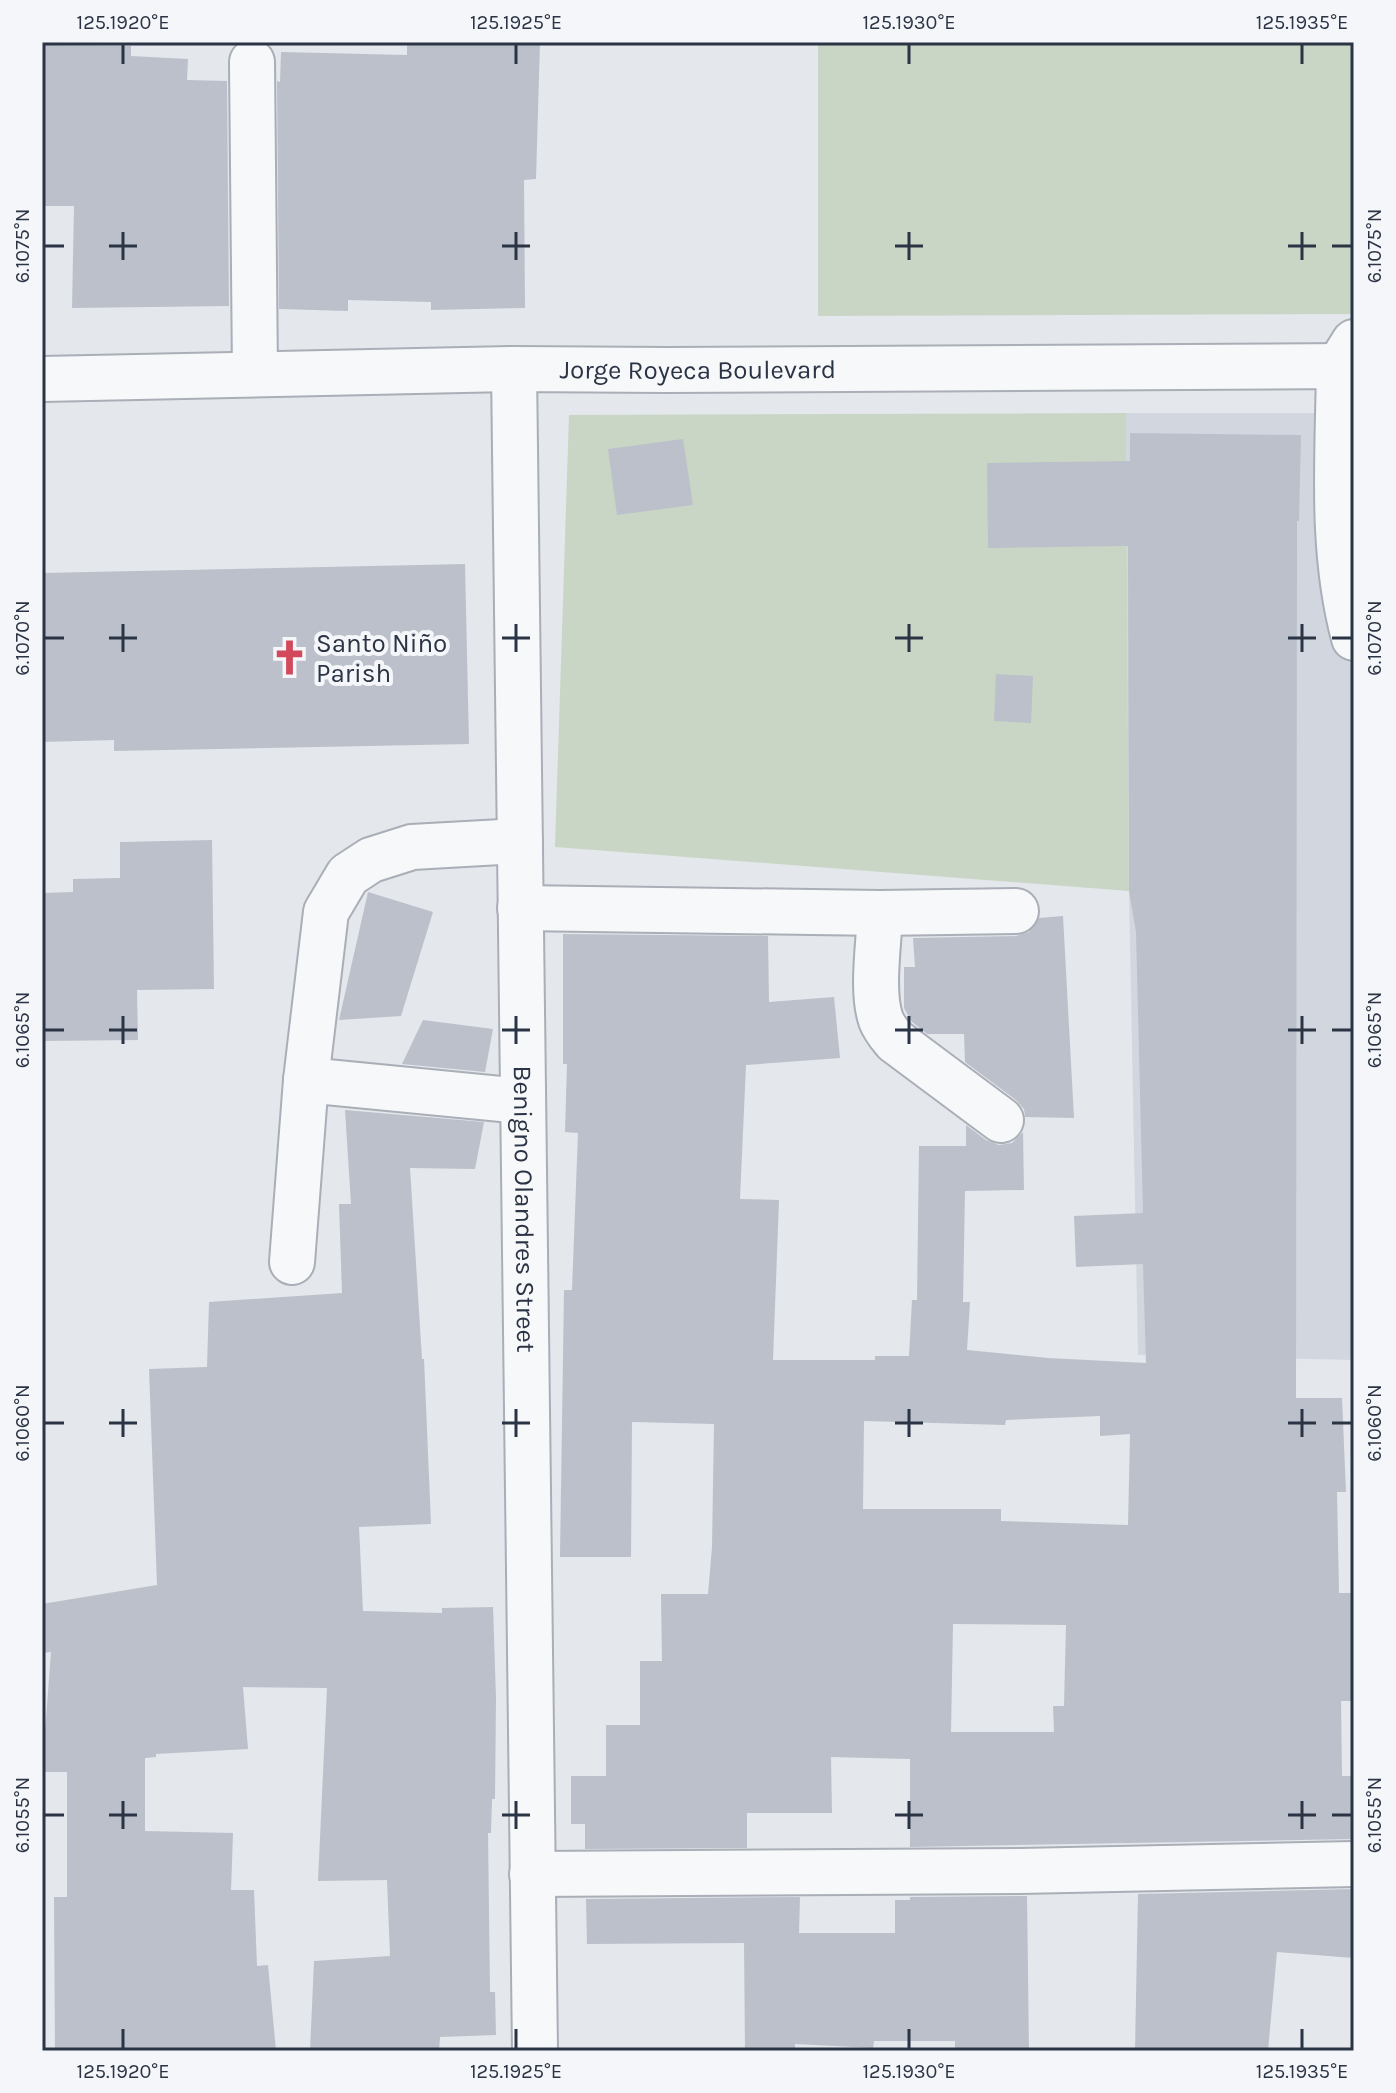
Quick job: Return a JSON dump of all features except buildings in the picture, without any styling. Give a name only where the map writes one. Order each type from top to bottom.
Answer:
[{"type":"street","points":[[252,62],[255,374]]},
{"type":"street","points":[[1349,358],[1338,556],[1354,638]]},
{"type":"street","name":"Jorge Royeca Boulevard","points":[[42,379],[514,369],[667,370],[1349,358]]},
{"type":"street","name":"Benigno Olandres Street","points":[[514,369],[535,2051]]},
{"type":"street","points":[[292,1262],[306,1080],[326,912],[348,875],[371,860],[412,847],[520,841]]},
{"type":"street","points":[[520,908],[880,913],[1016,911]]},
{"type":"street","points":[[880,913],[877,989],[882,1024],[895,1041],[1001,1120]]},
{"type":"street","points":[[306,1080],[522,1101]]},
{"type":"street","points":[[532,1874],[1020,1871],[1354,1864]]},
{"type":"shaded area","points":[[1126,413],[1354,413],[1354,1360],[1138,1355],[1129,891]]},
{"type":"green space","points":[[818,42],[1354,42],[1354,314],[818,316]]},
{"type":"green space","points":[[1126,413],[1129,891],[555,847],[569,415]]},
{"type":"place","name":"Santo Niño Parish","points":[[290,658]]}]
